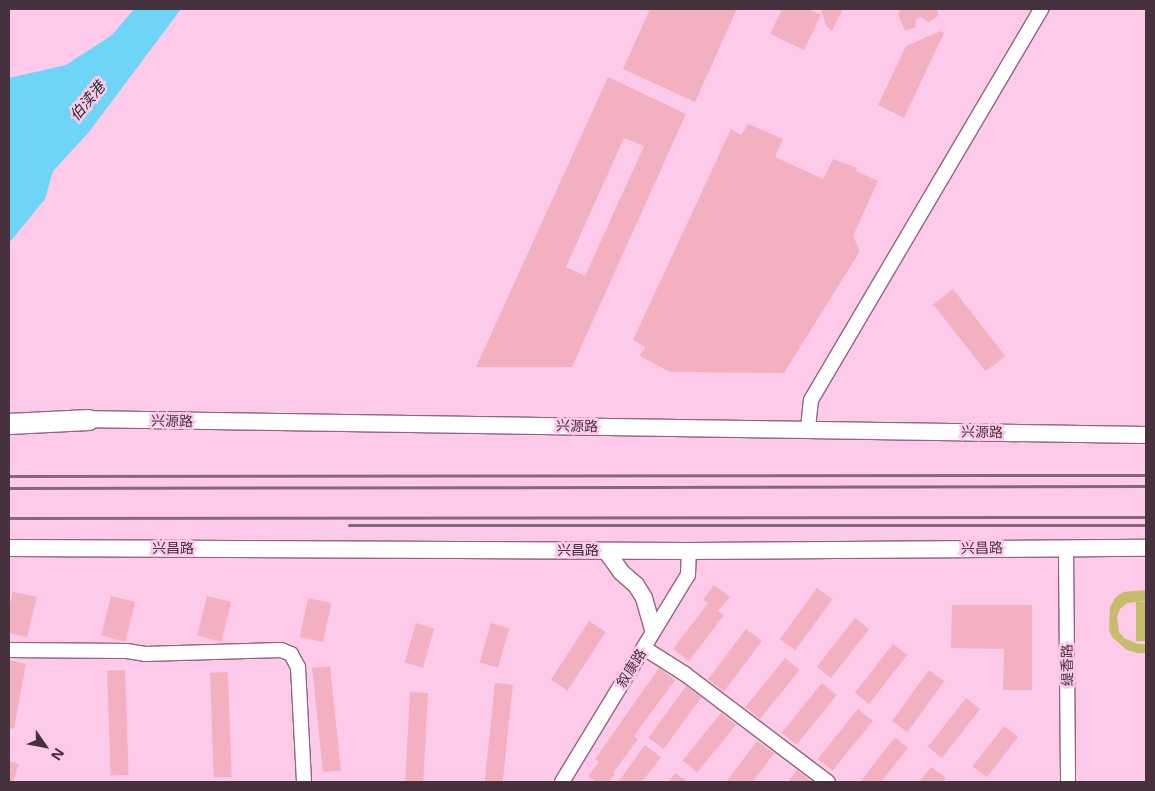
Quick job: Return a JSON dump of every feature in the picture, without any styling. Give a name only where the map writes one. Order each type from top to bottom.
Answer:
[{"type":"highway","points":[[9,424],[89,420]]},
{"type":"main road","name":"兴源路","points":[[9,414],[89,420],[808,428],[1146,435]]},
{"type":"main road","name":"兴昌路","points":[[9,548],[606,551],[1146,548]]},
{"type":"main road","points":[[606,551],[621,572],[636,585],[644,598],[653,630]]},
{"type":"street","points":[[808,428],[811,400],[1041,9]]},
{"type":"street","name":"缇香路","points":[[1066,548],[1068,782]]},
{"type":"street","name":"叙康路","points":[[562,782],[688,575],[689,551]]},
{"type":"street","points":[[644,648],[685,674],[828,782]]},
{"type":"street","points":[[9,650],[107,651],[145,654],[281,650],[291,654],[298,667],[304,782]]},
{"type":"shaded area","points":[[1146,590],[1146,601],[1127,603],[1120,609],[1117,617],[1119,632],[1124,638],[1138,644],[1146,644],[1146,653],[1137,653],[1127,650],[1112,637],[1109,630],[1110,607],[1115,598],[1123,592]]},
{"type":"shaded area","points":[[1136,602],[1146,602],[1146,641],[1136,641]]},
{"type":"water","name":"伯渎港","points":[[134,9],[181,9],[89,132],[53,171],[45,199],[9,243],[9,78],[66,65],[112,35]]},
{"type":"building","points":[[650,9],[737,9],[695,102],[623,69]]},
{"type":"building","points":[[782,9],[808,9],[821,15],[804,50],[770,34]]},
{"type":"building","points":[[821,9],[843,9],[832,31],[826,26]]},
{"type":"building","points":[[900,9],[938,9],[938,16],[929,22],[921,17],[916,19],[915,27],[905,31],[898,14]]},
{"type":"building","points":[[941,31],[944,33],[904,118],[878,105],[906,46]]},
{"type":"building","points":[[608,77],[686,114],[572,367],[476,367]],"holes":[[[624,138],[644,146],[585,276],[566,267]]]},
{"type":"building","points":[[748,124],[783,139],[775,157],[823,179],[833,159],[857,168],[856,171],[878,181],[853,236],[860,251],[784,373],[670,372],[640,356],[645,347],[633,340],[731,129],[741,135]]},
{"type":"building","points":[[953,289],[1005,356],[986,371],[933,304]]},
{"type":"building","points":[[714,585],[730,597],[718,611],[724,615],[689,661],[673,649],[708,603],[703,600]]},
{"type":"building","points":[[817,588],[832,599],[795,650],[780,639]]},
{"type":"building","points":[[13,592],[37,597],[27,637],[9,633],[9,608]]},
{"type":"building","points":[[111,596],[135,602],[125,642],[101,636]]},
{"type":"building","points":[[207,596],[231,602],[221,642],[197,636]]},
{"type":"building","points":[[308,598],[331,603],[323,642],[300,637]]},
{"type":"building","points":[[952,605],[1032,605],[1032,690],[1003,690],[1004,649],[951,648]]},
{"type":"building","points":[[855,618],[869,629],[831,678],[817,667]]},
{"type":"building","points":[[589,621],[606,632],[568,691],[551,680]]},
{"type":"building","points":[[416,623],[434,628],[423,668],[405,662]]},
{"type":"building","points":[[491,623],[509,628],[498,668],[480,662]]},
{"type":"building","points":[[746,629],[762,641],[724,691],[708,679]]},
{"type":"building","points":[[893,644],[907,655],[869,704],[855,693]]},
{"type":"building","points":[[785,658],[800,670],[760,719],[745,707]]},
{"type":"building","points":[[9,660],[26,664],[14,729],[9,728]]},
{"type":"building","points":[[330,666],[341,770],[323,772],[312,668]]},
{"type":"building","points":[[659,668],[675,680],[634,736],[638,739],[613,773],[615,774],[609,782],[597,782],[588,776],[599,762],[595,759]]},
{"type":"building","points":[[125,670],[129,775],[111,776],[107,671]]},
{"type":"building","points":[[929,670],[944,681],[907,732],[892,721]]},
{"type":"building","points":[[228,672],[232,777],[214,778],[210,673]]},
{"type":"building","points":[[495,683],[513,685],[503,782],[485,781]]},
{"type":"building","points":[[822,683],[837,695],[796,745],[782,733]]},
{"type":"building","points":[[686,686],[701,697],[664,749],[648,738]]},
{"type":"building","points":[[410,692],[428,693],[423,782],[405,782]]},
{"type":"building","points":[[966,698],[980,709],[942,758],[928,747]]},
{"type":"building","points":[[858,709],[873,721],[832,771],[818,759]]},
{"type":"building","points":[[721,713],[736,725],[697,772],[683,760]]},
{"type":"building","points":[[1004,726],[1018,737],[987,777],[973,766]]},
{"type":"building","points":[[895,737],[908,748],[881,782],[860,782]]},
{"type":"building","points":[[757,741],[774,753],[753,782],[726,782]]},
{"type":"building","points":[[645,745],[661,757],[642,782],[618,782]]},
{"type":"building","points":[[9,761],[19,764],[13,782],[9,782]]},
{"type":"building","points":[[931,767],[946,778],[943,782],[919,782]]},
{"type":"building","points":[[797,770],[811,781],[788,782]]},
{"type":"building","points":[[675,773],[688,782],[668,782]]},
{"type":"railway","points":[[9,476],[1146,475]]},
{"type":"railway","points":[[9,488],[1146,486]]},
{"type":"railway","points":[[9,518],[1146,517]]},
{"type":"railway","points":[[349,525],[1146,525]]}]
